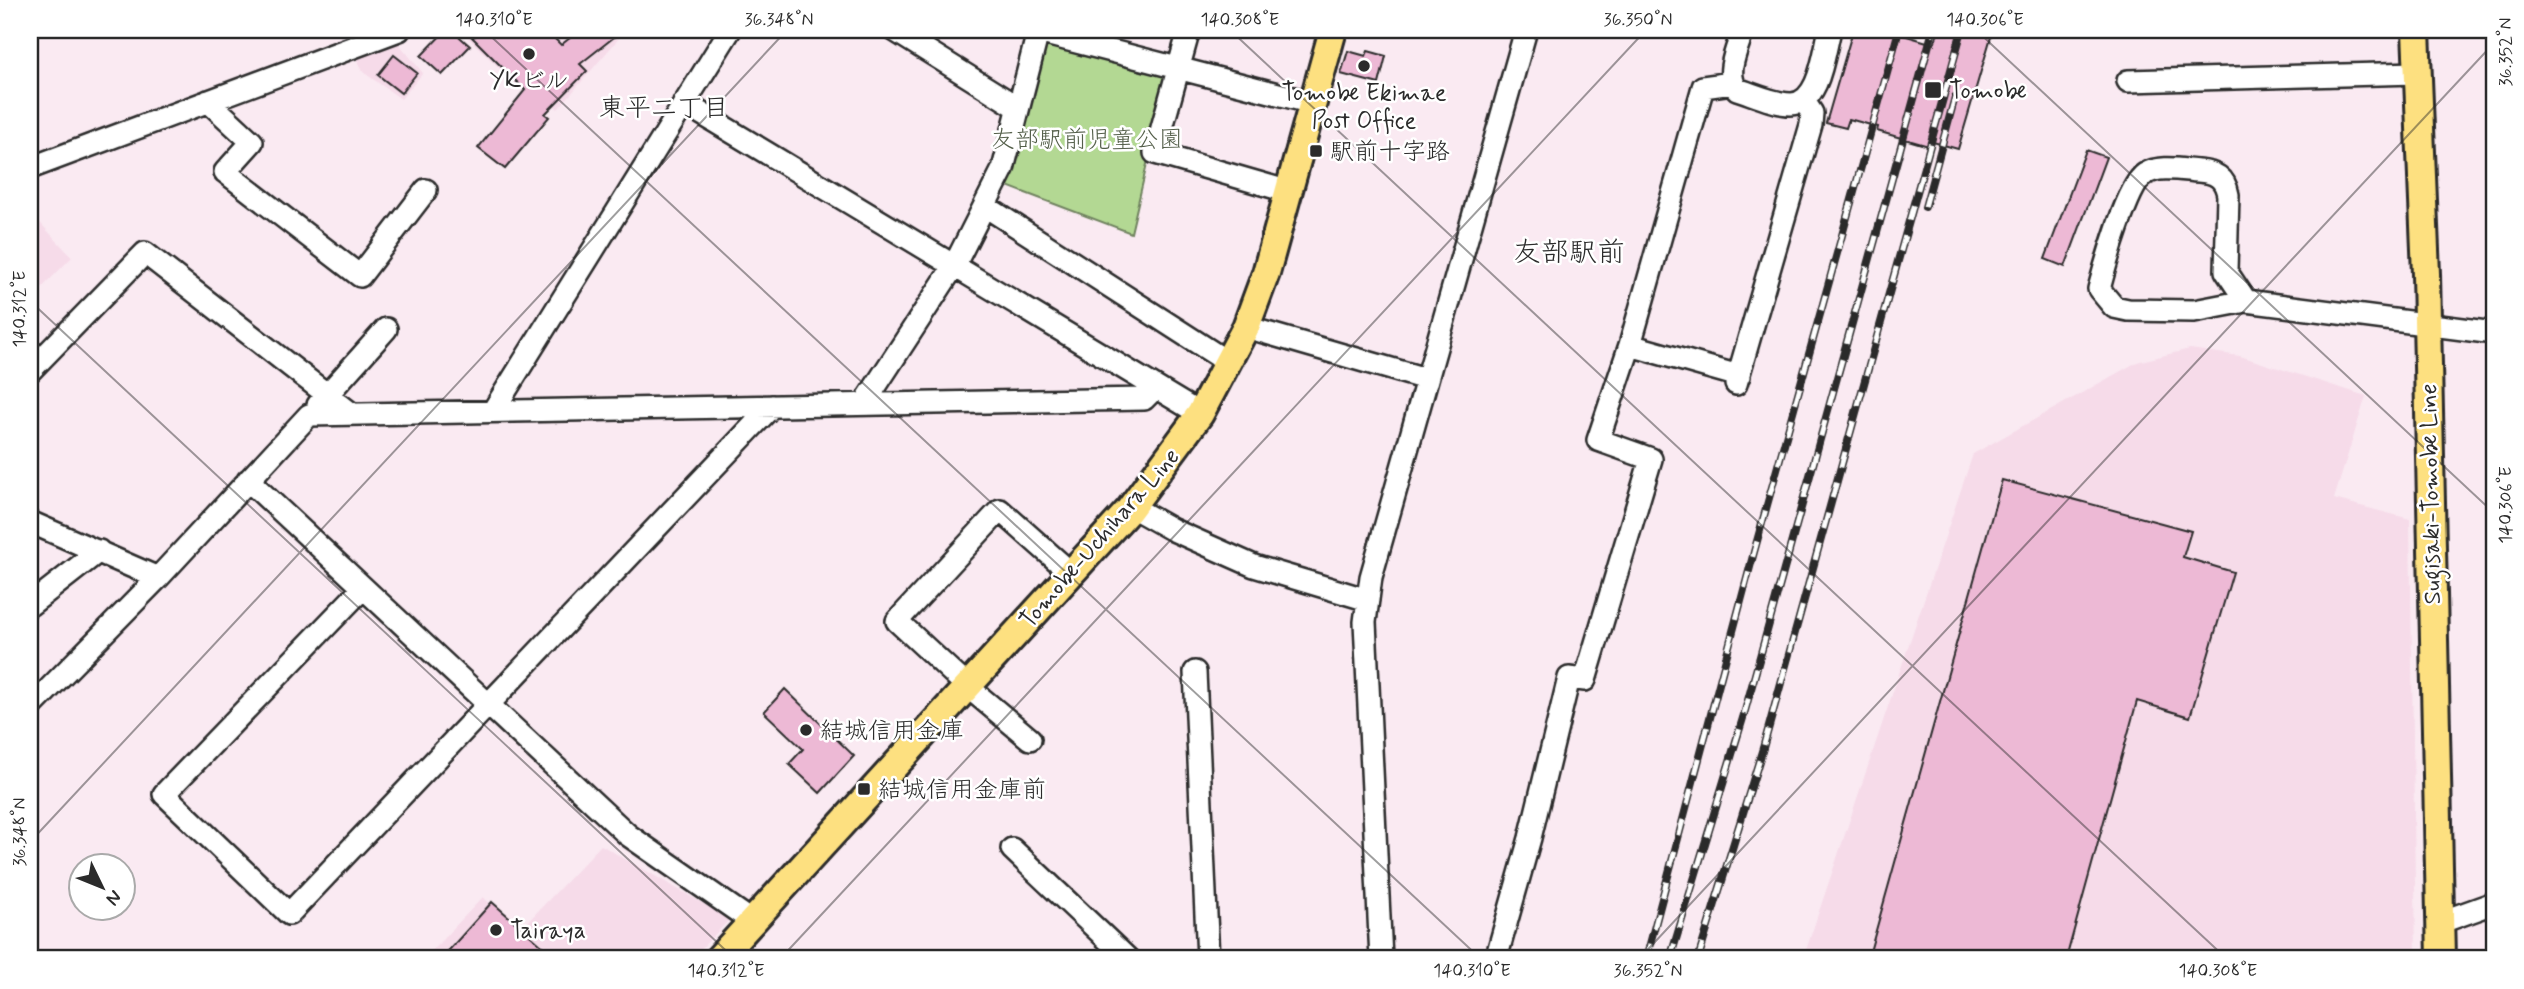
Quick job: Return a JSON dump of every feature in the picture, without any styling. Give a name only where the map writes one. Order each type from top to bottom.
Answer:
[{"type":"main road","name":"Tomobe-Uchihara Line","points":[[718,959],[1132,507],[1200,414],[1247,327],[1290,192],[1333,30]]},
{"type":"main road","name":"Sugisaki-Tomobe Line","points":[[2416,30],[2441,959]]},
{"type":"street","points":[[30,168],[399,30]]},
{"type":"street","points":[[493,411],[730,30]]},
{"type":"street","points":[[894,30],[1017,107]]},
{"type":"street","points":[[1189,30],[1155,153],[1290,192]]},
{"type":"street","points":[[1381,959],[1365,622],[1371,577],[1526,30]]},
{"type":"street","points":[[1743,30],[1730,74],[1732,83],[1737,89],[1791,104],[1804,101],[1814,89],[1830,30]]},
{"type":"street","points":[[864,404],[954,266],[1003,169],[1038,32],[1089,37],[1179,67],[1312,103]]},
{"type":"street","points":[[2128,81],[2417,73]]},
{"type":"street","points":[[1496,959],[1530,838],[1569,678],[1585,680],[1651,459],[1598,440],[1630,345],[1703,87],[1732,83]]},
{"type":"street","points":[[208,101],[252,142],[225,172],[360,276],[426,190]]},
{"type":"street","points":[[1630,345],[1737,380],[1811,125],[1812,113],[1804,101]]},
{"type":"street","points":[[684,103],[1200,414]]},
{"type":"street","points":[[2206,309],[2219,290],[2227,271],[2227,185],[2220,176],[2207,171],[2169,169],[2147,172],[2136,181],[2109,253],[2099,289],[2114,307],[2128,310],[2206,309],[2246,301],[2494,333]]},
{"type":"street","points":[[985,206],[1229,363]]},
{"type":"street","points":[[30,371],[145,253],[352,414]]},
{"type":"street","points":[[2227,271],[2246,301]]},
{"type":"street","points":[[1247,327],[1426,379]]},
{"type":"street","points":[[30,708],[158,578],[386,329]]},
{"type":"street","points":[[309,415],[1144,399],[1155,388]]},
{"type":"street","points":[[363,588],[164,794],[289,914],[772,406]]},
{"type":"street","points":[[248,480],[628,835],[754,922]]},
{"type":"street","points":[[1132,507],[1172,530],[1254,566],[1368,600]]},
{"type":"street","points":[[1030,739],[968,687],[897,621],[1000,510],[1072,574]]},
{"type":"street","points":[[30,522],[158,578]]},
{"type":"street","points":[[30,605],[99,551]]},
{"type":"street","points":[[1195,672],[1208,959]]},
{"type":"street","points":[[1012,849],[1128,959]]},
{"type":"street","points":[[2441,922],[2494,903]]},
{"type":"shaded area","name":"YKビル","points":[[460,30],[615,30],[620,37],[558,109],[534,86],[516,84]]},
{"type":"shaded area","points":[[396,40],[423,73],[401,99],[363,72],[355,56]]},
{"type":"shaded area","points":[[30,212],[72,257],[30,300]]},
{"type":"shaded area","points":[[2190,349],[2240,356],[2366,396],[2334,499],[2410,519],[2416,959],[1803,959],[1973,454],[2137,362]]},
{"type":"shaded area","points":[[601,845],[730,919],[691,959],[424,959],[483,897],[519,931]]},
{"type":"green space","name":"友部駅前児童公園","points":[[1046,44],[1168,74],[1131,233],[1007,186]]},
{"type":"building","points":[[446,30],[452,30],[470,46],[442,75],[421,56]]},
{"type":"building","points":[[489,30],[546,30],[561,45],[580,30],[623,30],[580,64],[587,71],[545,114],[549,117],[505,169],[478,148],[525,90],[472,37]]},
{"type":"building","points":[[1853,30],[1886,30],[1934,44],[1939,30],[1993,30],[1958,149],[1933,142],[1932,147],[1877,131],[1878,127],[1849,119],[1846,128],[1826,123]]},
{"type":"building","points":[[1348,51],[1366,56],[1368,51],[1386,56],[1379,84],[1341,74]]},
{"type":"building","points":[[394,55],[417,73],[401,93],[378,75]]},
{"type":"building","points":[[2086,150],[2106,157],[2065,267],[2045,259]]},
{"type":"building","points":[[2002,480],[2191,531],[2183,557],[2233,572],[2190,717],[2137,701],[2066,959],[1868,959]]},
{"type":"building","name":"結城信用金庫","points":[[785,689],[854,756],[820,793],[789,764],[803,749],[764,712]]},
{"type":"building","name":"Tairaya","points":[[492,902],[557,959],[441,959]]},
{"type":"railway","points":[[1646,959],[1754,552],[1899,30]]},
{"type":"railway","points":[[1670,959],[1743,718],[1933,30]]},
{"type":"railway","points":[[1698,959],[1763,748],[1962,30]]},
{"type":"railway","points":[[1925,207],[1955,97]]},
{"type":"place","name":"YKビル","points":[[529,54]]},
{"type":"place","name":"Tomobe Ekimae Post Office","points":[[1364,66]]},
{"type":"place","name":"Tomobe","points":[[1933,90]]},
{"type":"place","name":"駅前十字路","points":[[1316,151]]},
{"type":"place","name":"結城信用金庫","points":[[806,730]]},
{"type":"place","name":"結城信用金庫前","points":[[864,789]]},
{"type":"place","name":"Tairaya","points":[[496,930]]},
{"type":"district","name":"東平二丁目","points":[[664,107]]},
{"type":"district","name":"友部駅前","points":[[1569,251]]}]
